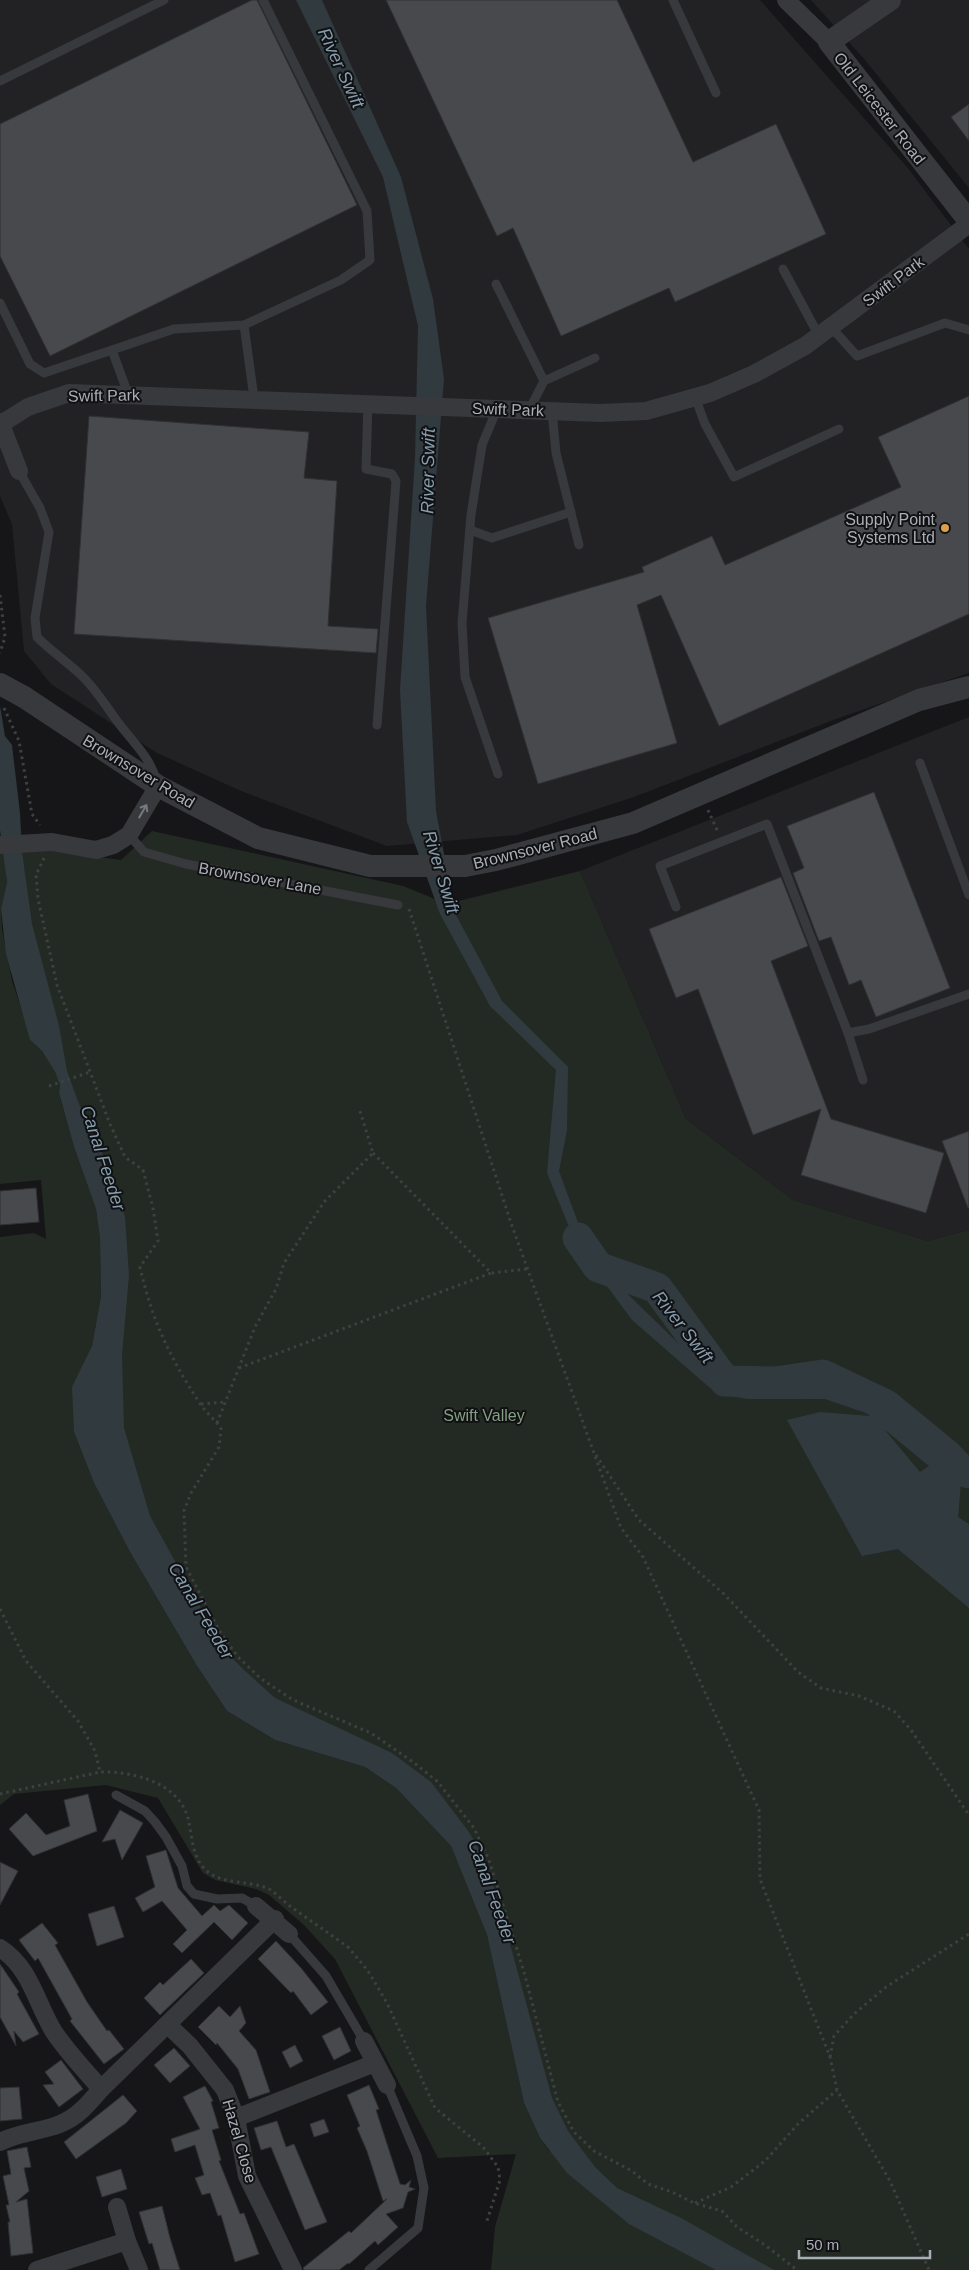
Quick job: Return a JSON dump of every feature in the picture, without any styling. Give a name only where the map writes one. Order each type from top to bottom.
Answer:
[{"type":"street","name":"Old Leicester Road","points":[[786,0],[829,42],[969,222]]},
{"type":"street","points":[[829,42],[890,0]]},
{"type":"street","name":"Swift Park","points":[[1,423],[28,407],[69,393],[254,398],[552,411],[646,411],[695,397],[754,374],[806,346],[969,222]]},
{"type":"street","points":[[1,423],[19,471]]},
{"type":"street","name":"Brownsover Road","points":[[9,694],[158,786],[258,838],[370,866],[388,868],[466,866],[496,860],[633,823],[919,700],[969,687]]},
{"type":"street","points":[[0,845],[52,842],[96,850],[114,845],[129,836],[158,786]]},
{"type":"street","points":[[256,1906],[275,1920],[289,1934]]},
{"type":"street","points":[[0,2142],[14,2135],[60,2124],[83,2110],[101,2089],[275,1920]]},
{"type":"street","points":[[0,1948],[11,1955],[26,1974],[53,2030],[67,2050],[101,2089]]},
{"type":"street","name":"Hazel Close","points":[[168,2025],[190,2046],[225,2090],[236,2118],[247,2176],[292,2270]]},
{"type":"street","points":[[364,2041],[387,2085]]},
{"type":"street","points":[[236,2118],[375,2063]]},
{"type":"street","points":[[116,2207],[139,2270]]},
{"type":"street","points":[[37,2270],[127,2241]]},
{"type":"lane","points":[[0,81],[164,0]]},
{"type":"lane","points":[[0,303],[30,364],[44,373],[174,329],[244,325],[341,280],[370,260],[367,211],[263,0]]},
{"type":"lane","points":[[673,0],[716,93]]},
{"type":"lane","points":[[783,269],[825,331],[857,356],[945,323],[969,330]]},
{"type":"lane","points":[[496,284],[544,381]]},
{"type":"lane","points":[[244,325],[254,398]]},
{"type":"lane","points":[[112,350],[128,394]]},
{"type":"lane","points":[[529,410],[544,381],[595,358]]},
{"type":"lane","points":[[695,397],[705,424],[734,477],[839,429]]},
{"type":"lane","points":[[368,403],[366,468],[392,474],[396,481],[377,725]]},
{"type":"lane","points":[[495,408],[482,445],[470,530],[462,623],[466,677],[498,774]]},
{"type":"lane","points":[[552,411],[556,453],[579,544]]},
{"type":"lane","points":[[19,471],[40,508],[49,532],[35,618],[37,638],[82,676],[101,697],[153,770],[158,786]]},
{"type":"lane","points":[[470,530],[492,538],[571,512]]},
{"type":"lane","points":[[920,764],[969,895]]},
{"type":"lane","points":[[676,907],[660,866],[767,824],[848,1034],[863,1080]]},
{"type":"lane","name":"Brownsover Lane","points":[[129,836],[144,852],[186,864],[398,905]]},
{"type":"lane","points":[[848,1034],[869,1030],[969,994]]},
{"type":"lane","points":[[116,1795],[146,1811],[155,1822],[166,1837],[182,1866],[187,1886],[194,1894],[217,1899],[242,1898],[256,1906]]},
{"type":"lane","points":[[289,1934],[326,1976],[364,2041]]},
{"type":"lane","points":[[369,2270],[418,2228],[424,2188],[417,2156],[387,2085]]},
{"type":"path","points":[[0,595],[5,637],[0,653]]},
{"type":"path","points":[[9,694],[5,710],[19,741],[32,814],[52,842],[36,875],[38,899],[57,985],[125,1157],[143,1170],[153,1208],[158,1241],[140,1267],[147,1299],[162,1340],[200,1404],[221,1429],[219,1448],[191,1493],[184,1511],[186,1567],[197,1592],[220,1632],[238,1657],[260,1678],[293,1700],[371,1734],[413,1762],[438,1782],[474,1828],[489,1860],[524,1972],[558,2102],[574,2132],[594,2151],[632,2172],[648,2184],[672,2192],[694,2203],[722,2211],[737,2227],[765,2245],[797,2270]]},
{"type":"path","points":[[700,794],[723,841]]},
{"type":"path","points":[[398,905],[409,907],[472,1107],[527,1269],[621,1528],[643,1557],[759,1810],[760,1879],[830,2057],[837,2090],[890,2181],[929,2270]]},
{"type":"path","points":[[49,1086],[90,1072]]},
{"type":"path","points":[[360,1111],[373,1153],[491,1273]]},
{"type":"path","points":[[217,1423],[255,1327],[276,1289],[284,1263],[324,1202],[373,1153]]},
{"type":"path","points":[[239,1368],[491,1273],[527,1269]]},
{"type":"path","points":[[200,1404],[225,1402]]},
{"type":"path","points":[[592,1449],[639,1520],[724,1594],[798,1672],[821,1688],[860,1696],[894,1711],[911,1730],[969,1815]]},
{"type":"path","points":[[0,1794],[100,1772]]},
{"type":"path","points":[[830,2057],[834,2036],[854,2014],[886,1987],[919,1968],[969,1934]]},
{"type":"path","points":[[694,2203],[731,2187],[765,2161],[798,2124],[837,2090]]},
{"type":"shaded area","points":[[0,0],[760,0],[907,167],[969,249],[969,673],[836,719],[634,797],[517,835],[387,846],[241,791],[157,753],[51,684],[24,651],[12,524],[0,496]]},
{"type":"shaded area","points":[[811,0],[969,0],[969,188],[865,60]]},
{"type":"shaded area","points":[[969,717],[969,1230],[928,1241],[793,1200],[686,1119],[580,871]]},
{"type":"green space","name":"Swift Valley","points":[[152,831],[403,886],[447,904],[580,871],[686,1119],[793,1200],[928,1241],[969,1230],[969,2270],[491,2270],[495,2227],[516,2154],[438,2158],[335,1959],[304,1925],[269,1895],[256,1889],[215,1880],[203,1873],[158,1798],[106,1785],[14,1794],[0,1805],[0,1237],[34,1233],[46,1239],[41,1180],[0,1184],[0,854],[4,853],[7,882],[1,909],[2,929],[12,981],[30,1040],[42,1051],[55,1072],[60,1085],[59,1094],[74,1147],[96,1209],[100,1239],[101,1296],[92,1346],[86,1363],[74,1432],[94,1483],[130,1552],[197,1666],[227,1711],[275,1740],[365,1767],[396,1788],[451,1846],[487,1935],[524,2103],[540,2138],[550,2152],[489,1914],[436,1808],[246,1697],[113,1472],[112,1241],[18,930],[18,852],[55,851],[121,860]]},
{"type":"water","points":[[296,0],[322,0],[401,177],[433,299],[444,379],[426,606],[436,811],[455,913],[502,1001],[568,1067],[567,1130],[559,1171],[580,1228],[608,1275],[715,1379],[735,1385],[827,1386],[877,1405],[941,1458],[947,1455],[961,1470],[961,1477],[969,1481],[969,1487],[961,1483],[958,1517],[969,1524],[969,1608],[898,1549],[862,1556],[787,1420],[820,1412],[870,1416],[825,1399],[748,1399],[717,1394],[632,1320],[576,1244],[547,1173],[556,1070],[490,1006],[440,914],[407,822],[400,690],[415,458],[418,326],[383,177]],"holes":[[[884,1429],[929,1466],[920,1472]]]},
{"type":"water","name":"Canal Feeder","points":[[0,706],[5,736],[12,745],[20,813],[22,852],[32,924],[59,1026],[67,1071],[79,1104],[113,1176],[125,1217],[129,1275],[122,1355],[124,1428],[150,1516],[224,1650],[243,1669],[275,1698],[392,1753],[431,1782],[469,1832],[486,1862],[497,1896],[552,2098],[568,2131],[595,2167],[617,2188],[681,2218],[774,2270],[716,2270],[629,2224],[567,2173],[540,2138],[524,2103],[487,1935],[451,1846],[396,1788],[365,1767],[275,1740],[227,1711],[197,1666],[130,1552],[94,1483],[74,1432],[72,1387],[92,1346],[101,1296],[100,1239],[96,1209],[74,1147],[59,1093],[60,1085],[55,1072],[42,1051],[30,1040],[6,954],[1,909],[7,882],[0,830]]},
{"type":"building","points":[[252,0],[257,0],[357,205],[50,356],[0,256],[0,124]]},
{"type":"building","points":[[386,0],[617,0],[693,162],[776,124],[826,234],[675,302],[669,288],[561,336],[513,228],[497,236]]},
{"type":"building","points":[[969,104],[969,141],[951,117]]},
{"type":"building","points":[[969,396],[969,614],[719,726],[661,595],[637,605],[677,743],[538,784],[488,618],[644,572],[642,567],[712,536],[725,565],[901,487],[878,437]]},
{"type":"building","points":[[89,416],[309,432],[304,478],[337,481],[328,626],[378,629],[376,653],[74,634]]},
{"type":"building","points":[[874,792],[950,988],[876,1017],[861,980],[849,985],[831,937],[819,941],[793,873],[804,868],[787,826]]},
{"type":"building","points":[[781,877],[808,946],[771,961],[831,1119],[944,1153],[926,1213],[801,1175],[821,1109],[753,1135],[698,989],[676,998],[649,929]]},
{"type":"building","points":[[969,1131],[969,1208],[968,1208],[942,1141]]},
{"type":"building","points":[[36,1188],[39,1222],[0,1225],[0,1191]]},
{"type":"building","points":[[88,1794],[97,1831],[33,1856],[9,1829],[26,1813],[46,1835],[70,1826],[64,1800]]},
{"type":"building","points":[[120,1810],[143,1823],[122,1860],[115,1839],[102,1842]]},
{"type":"building","points":[[166,1850],[178,1888],[202,1916],[214,1905],[220,1911],[229,1905],[248,1923],[232,1940],[214,1922],[182,1953],[173,1944],[187,1930],[162,1901],[143,1912],[135,1898],[155,1887],[146,1856]]},
{"type":"building","points":[[0,1862],[18,1871],[0,1905]]},
{"type":"building","points":[[114,1906],[124,1937],[97,1946],[88,1914]]},
{"type":"building","points":[[42,1923],[58,1943],[55,1945],[87,2002],[107,2031],[109,2030],[124,2049],[104,2064],[70,2021],[72,2019],[38,1958],[35,1961],[19,1940]]},
{"type":"building","points":[[276,1941],[301,1968],[328,2002],[311,2015],[293,1991],[291,1993],[258,1959]]},
{"type":"building","points":[[191,1959],[204,1973],[160,2015],[144,1998],[160,1982],[163,1985]]},
{"type":"building","points":[[0,1964],[19,1992],[17,1994],[39,2034],[23,2042],[14,2031],[16,2046],[0,2017]]},
{"type":"building","points":[[219,2006],[230,2017],[240,2006],[246,2023],[239,2031],[256,2050],[270,2092],[249,2099],[238,2069],[217,2043],[216,2045],[198,2027]]},
{"type":"building","points":[[340,2027],[351,2051],[334,2060],[322,2036]]},
{"type":"building","points":[[295,2045],[303,2061],[290,2068],[282,2052]]},
{"type":"building","points":[[174,2048],[190,2066],[170,2083],[154,2065]]},
{"type":"building","points":[[61,2060],[83,2089],[59,2107],[43,2085],[54,2084],[45,2072]]},
{"type":"building","points":[[369,2085],[379,2109],[376,2110],[400,2184],[405,2185],[411,2180],[409,2187],[415,2189],[408,2192],[403,2208],[386,2214],[398,2227],[378,2245],[375,2241],[349,2264],[339,2270],[304,2270],[303,2268],[349,2231],[351,2233],[387,2199],[383,2201],[367,2151],[357,2128],[360,2126],[347,2095]]},
{"type":"building","points":[[205,2086],[213,2101],[211,2102],[219,2128],[212,2130],[221,2160],[219,2161],[240,2214],[244,2213],[259,2254],[235,2262],[221,2215],[218,2216],[210,2193],[202,2195],[195,2178],[204,2175],[195,2145],[175,2152],[171,2139],[200,2129],[183,2097]]},
{"type":"building","points":[[19,2087],[22,2119],[0,2121],[0,2088]]},
{"type":"building","points":[[123,2095],[137,2111],[126,2123],[76,2159],[64,2142]]},
{"type":"building","points":[[324,2119],[329,2132],[314,2137],[310,2124]]},
{"type":"building","points":[[277,2121],[286,2147],[294,2144],[327,2222],[305,2230],[271,2147],[261,2150],[254,2128]]},
{"type":"building","points":[[27,2147],[31,2167],[24,2168],[29,2191],[16,2202],[27,2199],[33,2253],[11,2256],[8,2222],[10,2222],[6,2205],[9,2205],[3,2176],[11,2174],[7,2151]]},
{"type":"building","points":[[121,2169],[127,2189],[102,2197],[96,2177]]},
{"type":"building","points":[[162,2206],[180,2270],[160,2270],[152,2243],[149,2244],[139,2212]]},
{"type":"waterway","name":"River Swift","points":[[578,1238],[598,1267],[657,1288],[725,1381],[775,1382],[823,1375],[886,1405],[947,1455],[961,1470],[969,1473]]},
{"type":"place","name":"Supply Point Systems Ltd","points":[[945,528]]}]
